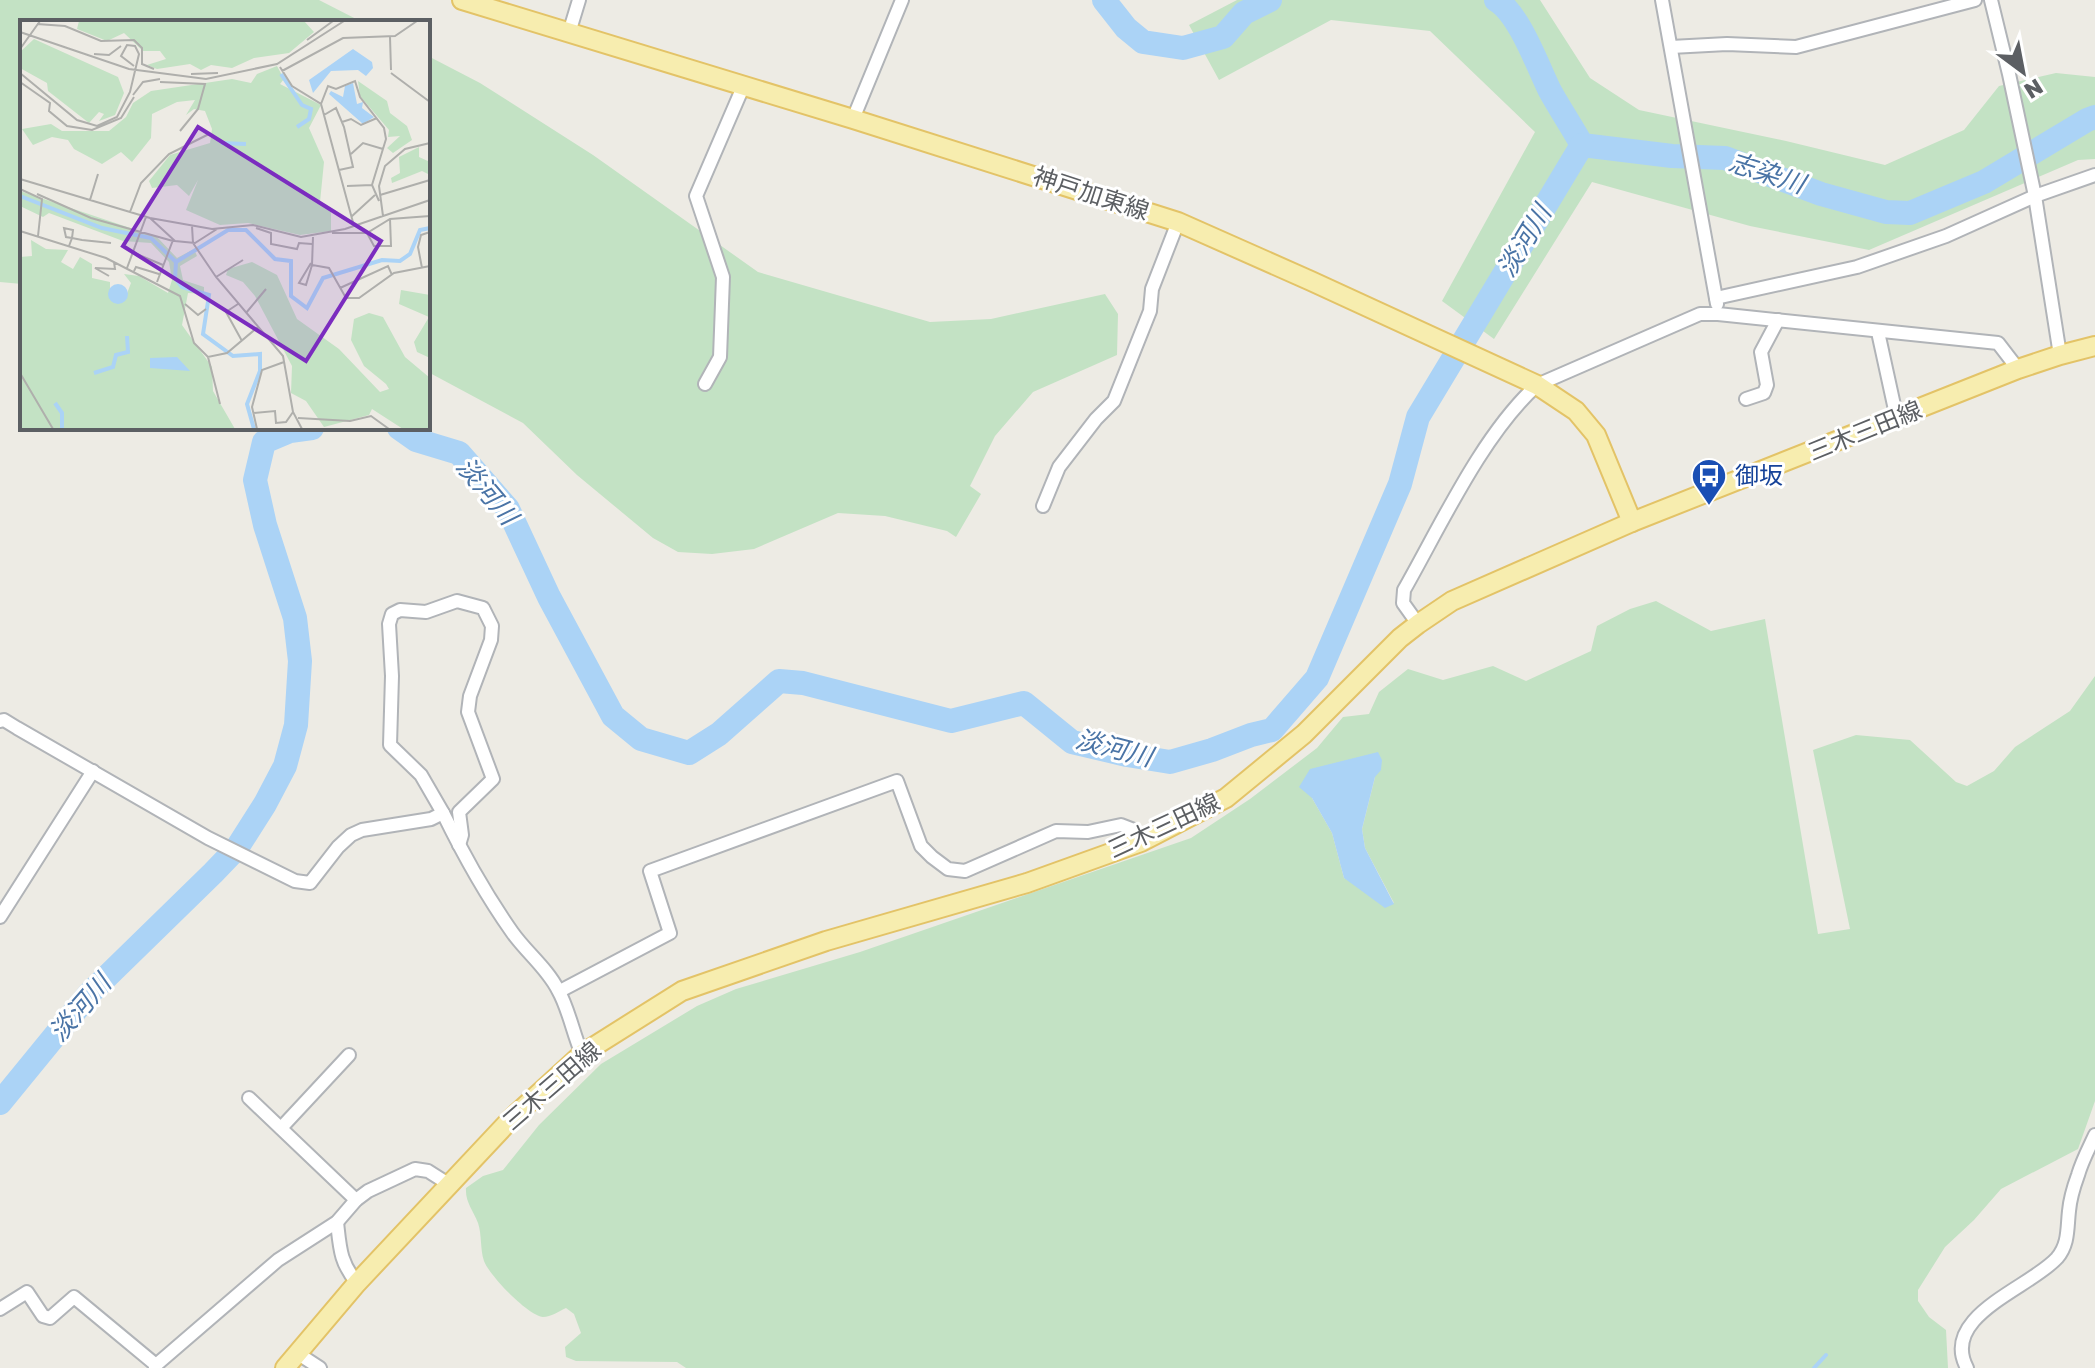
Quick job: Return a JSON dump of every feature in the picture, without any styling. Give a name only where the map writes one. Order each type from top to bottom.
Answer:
[{"type":"main road","name":"神戸加東線","points":[[462,0],[1178,222],[1537,385],[1576,411],[1596,435],[1632,522]]},
{"type":"main road","name":"三木三田線","points":[[291,1361],[357,1283],[511,1119],[582,1054],[682,991],[826,941],[1027,883],[1141,842],[1226,798],[1304,734],[1400,638],[1452,601],[1632,522],[2018,369],[2095,346]]},
{"type":"street","points":[[569,33],[579,0]]},
{"type":"street","points":[[853,119],[902,0]]},
{"type":"street","points":[[1662,0],[1718,314]]},
{"type":"street","points":[[1671,47],[1727,44],[1796,47],[1975,0]]},
{"type":"street","points":[[1991,0],[2035,196],[2060,355]]},
{"type":"street","points":[[705,384],[720,357],[723,277],[696,196],[743,87]]},
{"type":"street","points":[[1716,298],[1857,267],[1946,236],[2035,196],[2095,175]]},
{"type":"street","points":[[1043,506],[1059,467],[1114,401],[1150,311],[1152,289],[1178,222]]},
{"type":"street","points":[[1418,624],[1403,603],[1404,590],[1478,459],[1522,399],[1537,385],[1700,314],[1998,343],[2018,369]]},
{"type":"street","points":[[1746,399],[1764,393],[1767,385],[1761,352],[1778,320]]},
{"type":"street","points":[[1878,332],[1897,419]]},
{"type":"street","points":[[459,845],[462,835],[459,812],[493,779],[468,712],[470,696],[491,640],[492,626],[483,608],[457,601],[426,612],[400,610],[392,614],[389,624],[392,676],[390,745],[421,775],[459,845],[513,933],[560,991],[582,1054]]},
{"type":"street","points":[[0,721],[4,720],[208,838],[295,881],[310,883],[351,835],[362,830],[431,819],[443,813]]},
{"type":"street","points":[[0,917],[93,771]]},
{"type":"street","points":[[560,991],[670,933],[650,871],[897,781],[921,846],[948,869],[965,871],[1056,831],[1088,832],[1121,825],[1134,830],[1141,842]]},
{"type":"street","points":[[281,1128],[349,1055]]},
{"type":"street","points":[[249,1098],[356,1200]]},
{"type":"street","points":[[1967,1368],[1962,1358],[1962,1345],[1973,1320],[2047,1268],[2064,1248],[2069,1208],[2078,1174],[2095,1135]]},
{"type":"street","points":[[0,1309],[27,1292],[43,1316],[50,1318],[74,1297],[156,1366],[278,1260],[337,1222],[368,1191],[415,1169],[428,1171],[450,1185]]},
{"type":"street","points":[[337,1222],[340,1256],[357,1283]]},
{"type":"street","points":[[291,1361],[320,1368]]},
{"type":"green space","points":[[0,0],[319,0],[358,20],[20,20],[20,284],[0,282]]},
{"type":"green space","points":[[1237,0],[1540,0],[1590,78],[1639,110],[1885,165],[1964,130],[1999,86],[2056,73],[2095,77],[2095,159],[2078,160],[1869,250],[1750,226],[1592,182],[1494,339],[1442,301],[1535,132],[1430,31],[1331,20],[1219,80],[1189,25]]},
{"type":"green space","points":[[430,57],[480,83],[593,155],[758,272],[930,322],[991,319],[1105,294],[1118,314],[1117,355],[1033,392],[995,436],[970,486],[981,494],[956,537],[947,531],[885,516],[838,513],[754,549],[712,554],[678,552],[653,538],[577,475],[523,423],[430,373]]},
{"type":"green space","points":[[1656,601],[1711,631],[1765,619],[1818,934],[1850,929],[1813,750],[1856,735],[1910,740],[1956,782],[1967,786],[1994,771],[2015,747],[2070,711],[2095,676],[2095,1101],[2078,1149],[2001,1189],[1945,1247],[1918,1290],[1918,1301],[1929,1317],[1946,1330],[1948,1368],[686,1368],[677,1362],[576,1361],[566,1357],[565,1347],[581,1333],[574,1314],[566,1308],[546,1317],[536,1315],[510,1294],[487,1267],[466,1188],[483,1176],[503,1170],[539,1125],[601,1064],[697,1006],[736,989],[860,952],[1191,838],[1250,799],[1317,748],[1343,717],[1369,714],[1379,692],[1408,669],[1443,680],[1493,666],[1526,681],[1591,651],[1597,626],[1630,609]],"holes":[[[1375,777],[1362,829],[1365,848],[1394,903],[1344,878],[1332,833],[1312,798]]]},
{"type":"water","points":[[1378,752],[1382,760],[1381,770],[1375,777],[1362,829],[1365,848],[1394,904],[1385,908],[1344,878],[1332,833],[1312,798],[1299,787],[1310,769]]},
{"type":"waterway","name":"志染川","points":[[1104,0],[1126,28],[1143,42],[1183,48],[1223,37],[1244,13],[1270,0]]},
{"type":"waterway","name":"志染川","points":[[1496,0],[1520,28],[1550,91],[1582,145]]},
{"type":"waterway","name":"志染川","points":[[1582,145],[1672,156],[1725,158],[1821,194],[1886,212],[1910,213],[1984,182],[2095,117]]},
{"type":"waterway","name":"淡河川","points":[[402,430],[416,440],[459,453],[508,509],[549,597],[613,716],[641,739],[689,753],[719,734],[779,681],[803,683],[951,721],[1024,703],[1072,742],[1170,762],[1272,730],[1317,678],[1400,484],[1418,417],[1582,145]]},
{"type":"waterway","name":"淡河川","points":[[0,1103],[89,994],[237,848],[285,766],[296,725],[300,661],[295,618],[265,525],[255,480],[264,442],[297,430]]},
{"type":"waterway","points":[[1814,1368],[1826,1355]]},
{"type":"place","name":"御坂","points":[[1709,507]]}]
